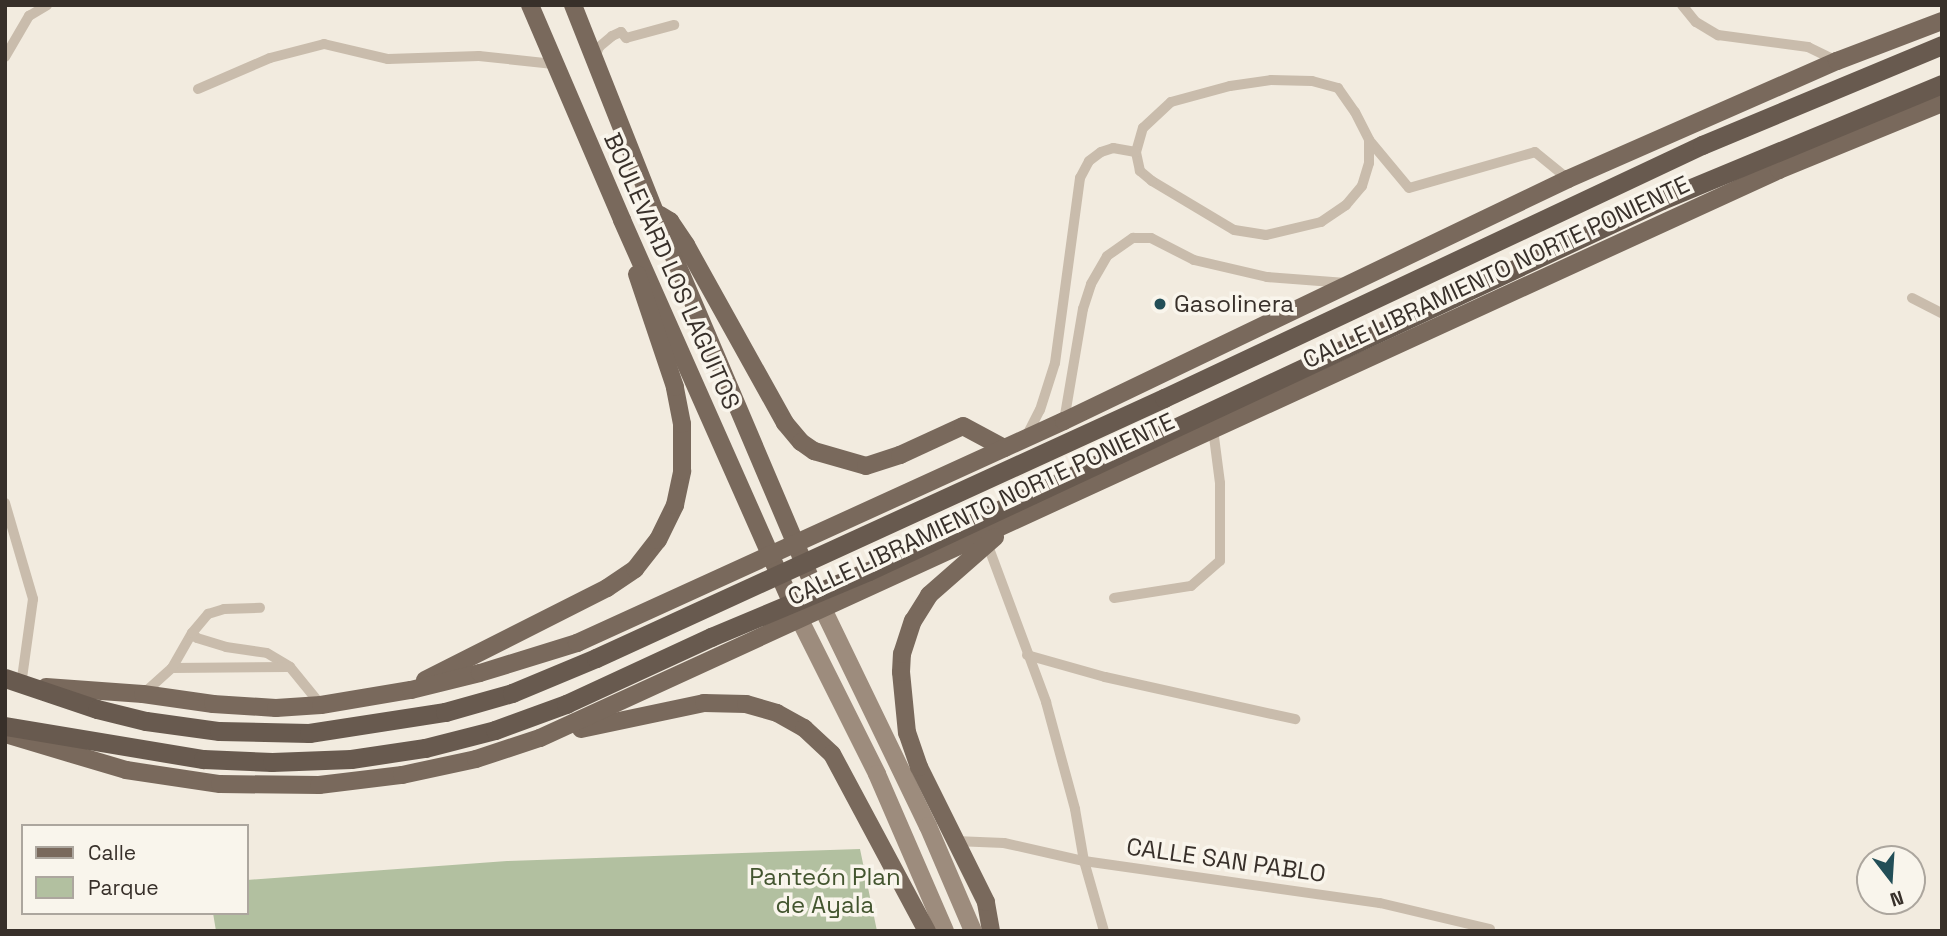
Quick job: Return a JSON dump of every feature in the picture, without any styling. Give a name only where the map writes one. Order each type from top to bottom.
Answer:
[{"type":"highway","name":"CALLE LIBRAMIENTO NORTE PONIENTE","points":[[13,682],[146,721],[219,731],[309,733],[445,712],[512,693],[621,647],[1140,409],[1702,145],[1942,45]]},
{"type":"highway","name":"CALLE LIBRAMIENTO NORTE PONIENTE","points":[[5,726],[136,750],[204,759],[272,762],[351,759],[425,748],[495,730],[566,704],[711,637],[869,571],[1662,200],[1942,84]]},
{"type":"main road","name":"BOULEVARD LOS LAGUITOS","points":[[530,5],[769,555],[800,620]]},
{"type":"main road","name":"BOULEVARD LOS LAGUITOS","points":[[573,5],[654,210],[824,609]]},
{"type":"main road","name":"CALLE LIBRAMIENTO NORTE PONIENTE","points":[[13,682],[143,694],[213,704],[276,708],[321,705],[411,690],[480,673],[577,643],[1064,421],[1568,179],[1837,61],[1942,21]]},
{"type":"main road","name":"CALLE LIBRAMIENTO NORTE PONIENTE","points":[[5,734],[126,770],[220,784],[319,785],[402,775],[476,758],[540,738],[1779,170],[1942,103]]},
{"type":"main road","points":[[654,210],[670,221],[686,245],[785,422],[801,442],[814,451],[866,466],[900,455],[963,426],[1004,448]]},
{"type":"main road","points":[[411,690],[439,671],[607,588],[635,569],[658,540],[675,505],[682,471],[680,411],[675,387],[626,243],[622,220]]},
{"type":"main road","points":[[990,931],[986,902],[919,768],[907,733],[902,694],[902,654],[913,621],[929,595],[1014,521]]},
{"type":"main road","points":[[824,609],[928,826],[973,931]]},
{"type":"main road","points":[[800,620],[877,774],[946,931]]},
{"type":"main road","points":[[540,738],[704,703],[746,704],[777,713],[804,728],[832,754],[927,931]]},
{"type":"lane","points":[[5,57],[29,16],[47,5]]},
{"type":"lane","points":[[1682,5],[1696,22],[1718,35],[1808,47],[1837,61]]},
{"type":"lane","points":[[594,59],[599,47],[621,32],[626,38],[674,25]]},
{"type":"lane","points":[[198,89],[270,58],[324,44],[388,60],[479,56],[554,64]]},
{"type":"lane","points":[[1369,140],[1369,163],[1362,186],[1346,205],[1321,222],[1266,235],[1234,230],[1152,181],[1140,171],[1136,152],[1143,128],[1171,102],[1201,92],[1272,80],[1312,81],[1338,88],[1356,112],[1369,140],[1409,188],[1535,152],[1568,179]]},
{"type":"lane","points":[[1026,437],[1040,410],[1055,363],[1080,178],[1089,161],[1101,152],[1113,148],[1136,152]]},
{"type":"lane","points":[[1064,421],[1083,309],[1091,284],[1107,256],[1133,238],[1151,239],[1194,260],[1267,277],[1352,284]]},
{"type":"lane","points":[[1912,298],[1942,313]]},
{"type":"lane","points":[[1114,598],[1191,586],[1220,561],[1220,483],[1213,429]]},
{"type":"lane","points":[[5,503],[33,599],[13,682]]},
{"type":"lane","points":[[987,543],[1046,702],[1075,809],[1084,861],[1104,931]]},
{"type":"lane","points":[[143,694],[172,668],[192,633],[208,614],[224,609],[260,608]]},
{"type":"lane","points":[[192,633],[198,639],[226,647],[267,653],[290,667],[321,705]]},
{"type":"lane","points":[[1027,655],[1105,677],[1295,719]]},
{"type":"lane","points":[[172,668],[290,667]]},
{"type":"lane","name":"CALLE SAN PABLO","points":[[955,841],[1003,843],[1084,861],[1380,903],[1490,929]]},
{"type":"green space","name":"Panteón Plan de Ayala","points":[[860,849],[877,931],[216,931],[213,915],[248,915],[248,880],[507,861]]},
{"type":"place","name":"Gasolinera","points":[[1160,304]]}]
